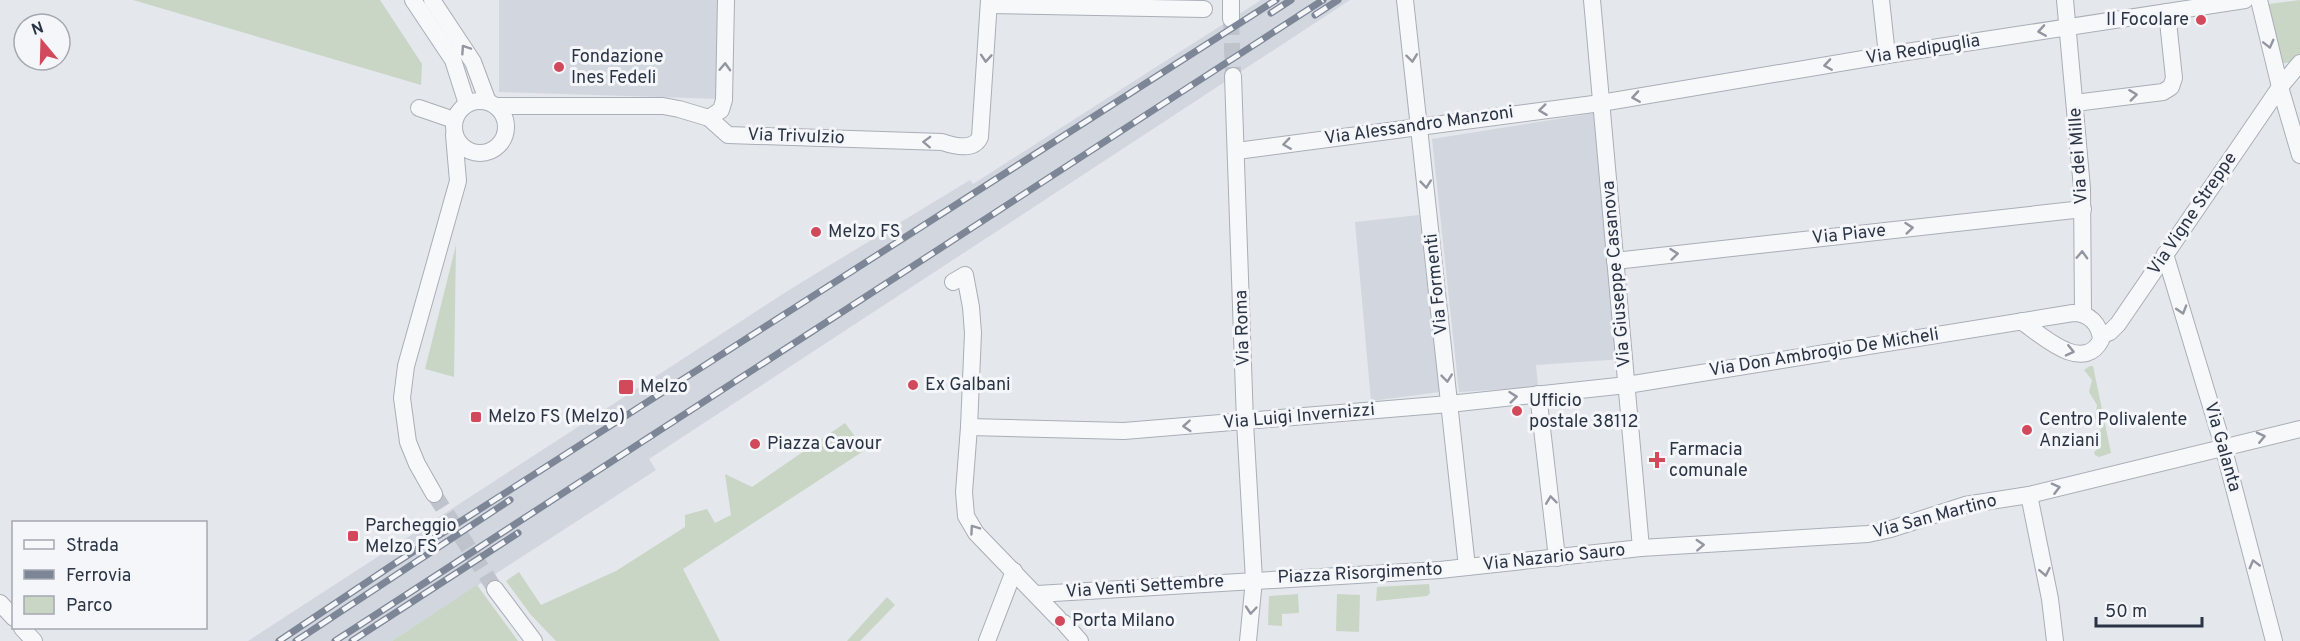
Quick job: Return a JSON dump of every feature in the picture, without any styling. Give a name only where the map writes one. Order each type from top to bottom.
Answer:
[{"type":"street","points":[[413,0],[454,63],[467,104]]},
{"type":"street","points":[[432,0],[473,62],[492,104],[502,114],[506,123],[506,132]]},
{"type":"street","points":[[709,118],[721,110],[724,100],[726,0]]},
{"type":"street","points":[[1231,0],[1231,20]]},
{"type":"street","name":"Via Formenti","points":[[1405,0],[1467,567]]},
{"type":"street","name":"Via Giuseppe Casanova","points":[[1592,0],[1641,548]]},
{"type":"street","points":[[1881,0],[1887,55]]},
{"type":"street","name":"Via dei Mille","points":[[2065,0],[2083,209],[2083,313]]},
{"type":"street","name":"Via Redipuglia","points":[[1601,103],[1887,55],[2245,0]]},
{"type":"street","points":[[2259,0],[2280,87],[2300,155]]},
{"type":"street","points":[[989,3],[1204,9]]},
{"type":"street","name":"Via Trivulzio","points":[[492,104],[543,107],[663,106],[709,118],[728,135],[942,142],[952,146],[972,146],[980,137],[989,3]]},
{"type":"street","points":[[2075,103],[2163,92],[2171,87],[2174,78],[2167,12]]},
{"type":"street","name":"Via Vigne Streppe","points":[[2101,336],[2110,332],[2118,324],[2280,87],[2300,63]]},
{"type":"street","name":"Via Roma","points":[[1233,76],[1245,422],[1254,580],[1248,641]]},
{"type":"street","points":[[434,494],[415,460],[406,437],[402,409],[406,366],[458,181],[454,127],[457,113],[467,104],[477,101],[492,104]]},
{"type":"street","name":"Via Alessandro Manzoni","points":[[1237,151],[1601,103]]},
{"type":"street","points":[[458,181],[476,161],[497,148],[506,132],[543,107]]},
{"type":"street","points":[[419,108],[454,127],[459,145],[468,151],[479,154],[489,152]]},
{"type":"street","name":"Via Piave","points":[[1616,261],[2083,209]]},
{"type":"street","name":"Via Galanta","points":[[2165,254],[2223,446],[2274,641]]},
{"type":"street","points":[[953,282],[965,275],[971,307],[973,337],[964,492],[966,516],[976,532],[1037,594],[1076,639]]},
{"type":"street","name":"Via Don Ambrogio De Micheli","points":[[1627,385],[2068,313],[2083,313]]},
{"type":"street","points":[[2021,321],[2059,348],[2070,353],[2090,350],[2100,343],[2101,336],[2097,325],[2083,313]]},
{"type":"street","name":"Via Luigi Invernizzi","points":[[969,427],[1112,431],[1449,404],[1627,385]]},
{"type":"street","points":[[1538,394],[1557,558]]},
{"type":"street","name":"Via San Martino","points":[[1641,548],[1873,534],[1965,506],[2029,495],[2300,429]]},
{"type":"street","points":[[2029,495],[2050,600],[2055,641]]},
{"type":"street","name":"Via Nazario Sauro","points":[[1467,567],[1641,548]]},
{"type":"street","name":"Piazza Risorgimento","points":[[1254,580],[1467,567]]},
{"type":"street","points":[[987,641],[1014,572]]},
{"type":"street","name":"Via Venti Settembre","points":[[1037,594],[1254,580]]},
{"type":"street","points":[[495,589],[534,641]]},
{"type":"street","points":[[0,603],[12,616]]},
{"type":"street","points":[[24,629],[34,641]]},
{"type":"shaded area","points":[[499,0],[722,0],[722,99],[499,92]]},
{"type":"shaded area","points":[[1261,0],[1350,0],[649,459],[656,470],[392,641],[248,641],[789,290],[970,180],[973,184]]},
{"type":"shaded area","points":[[1595,113],[1623,359],[1536,365],[1538,387],[1459,392],[1432,139]]},
{"type":"shaded area","points":[[1419,215],[1440,392],[1371,401],[1355,222]]},
{"type":"green space","points":[[133,0],[380,0],[422,64],[421,85]]},
{"type":"green space","points":[[2300,0],[2300,53],[2292,62],[2278,64],[2269,4]]},
{"type":"green space","points":[[456,245],[454,377],[425,369]]},
{"type":"green space","points":[[2093,366],[2111,453],[2099,457],[2094,452],[2101,446],[2098,438],[2101,428],[2095,418],[2097,405],[2089,392],[2092,380],[2084,370]]},
{"type":"green space","points":[[845,423],[865,450],[683,569],[720,641],[556,641],[531,615],[506,581],[519,572],[541,605],[616,571],[685,527],[685,515],[707,509],[715,523],[731,515],[725,474],[752,487]]},
{"type":"green space","points":[[1429,584],[1430,593],[1427,596],[1376,601],[1377,587]]},
{"type":"green space","points":[[477,585],[518,641],[392,641]]},
{"type":"green space","points":[[1298,594],[1299,613],[1282,614],[1282,626],[1268,625],[1269,596]]},
{"type":"green space","points":[[1337,594],[1360,595],[1359,632],[1336,631]]},
{"type":"green space","points":[[887,597],[895,605],[860,641],[847,641]]},
{"type":"tunnel","points":[[1231,19],[1233,76]]},
{"type":"tunnel","points":[[434,494],[495,589]]},
{"type":"railway","points":[[279,641],[394,564],[1276,0]]},
{"type":"railway","points":[[1271,13],[1291,0]]},
{"type":"railway","points":[[335,641],[1323,0]]},
{"type":"railway","points":[[1315,15],[1338,0]]},
{"type":"railway","points":[[296,641],[510,500]]},
{"type":"railway","points":[[352,641],[518,533]]},
{"type":"place","name":"Il Focolare","points":[[2201,20]]},
{"type":"place","name":"Fondazione Ines Fedeli","points":[[559,67]]},
{"type":"place","name":"Melzo FS","points":[[816,232]]},
{"type":"place","name":"Ex Galbani","points":[[913,385]]},
{"type":"place","name":"Melzo","points":[[626,387]]},
{"type":"place","name":"Ufficio postale 38112","points":[[1517,411]]},
{"type":"place","name":"Melzo FS (Melzo)","points":[[476,417]]},
{"type":"place","name":"Centro Polivalente Anziani","points":[[2027,430]]},
{"type":"place","name":"Piazza Cavour","points":[[755,444]]},
{"type":"place","name":"Farmacia comunale","points":[[1657,460]]},
{"type":"place","name":"Parcheggio Melzo FS","points":[[353,536]]},
{"type":"place","name":"Porta Milano","points":[[1060,621]]}]
